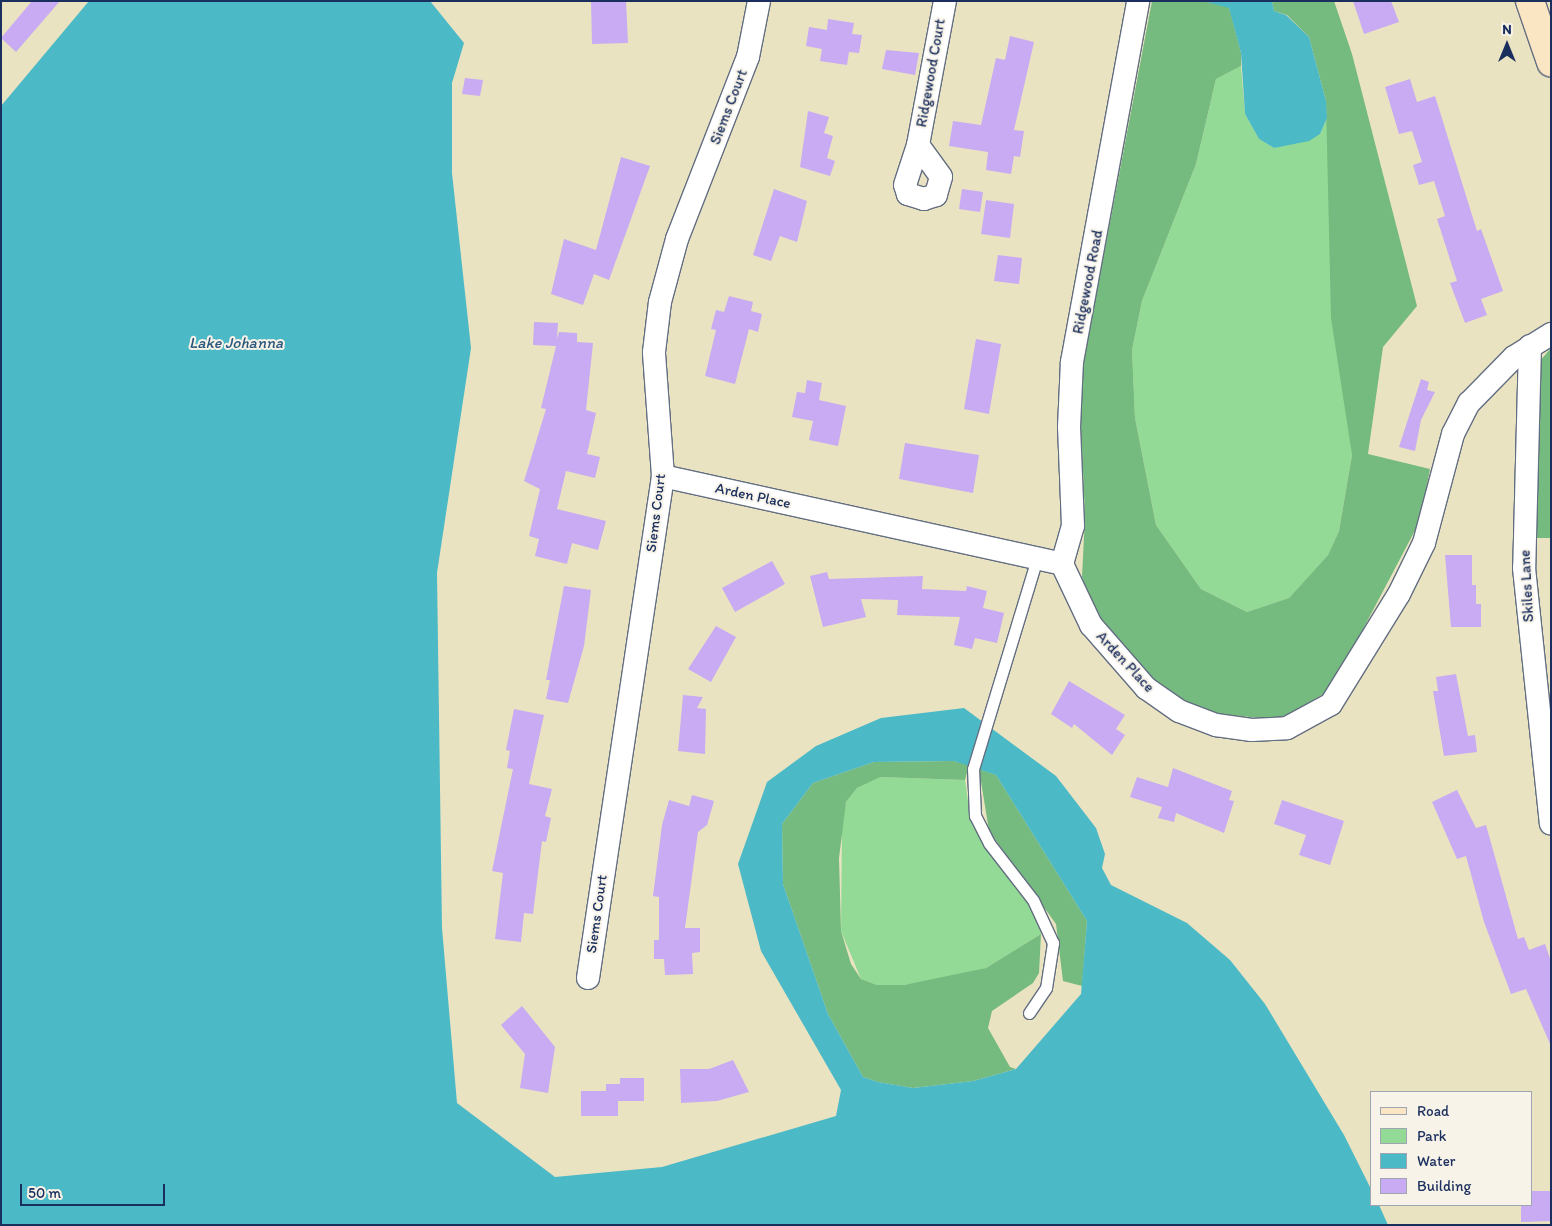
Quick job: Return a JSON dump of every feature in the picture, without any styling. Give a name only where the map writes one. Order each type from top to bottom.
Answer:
[{"type":"street","name":"Siems Court","points":[[588,978],[663,476],[654,352],[660,302],[677,239],[748,57],[759,1]]},
{"type":"street","name":"Ridgewood Court","points":[[918,145],[944,1]]},
{"type":"street","name":"Ridgewood Road","points":[[1062,564],[1073,526],[1068,427],[1072,362],[1138,1]]},
{"type":"street","points":[[1530,1],[1551,62]]},
{"type":"street","name":"Arden Place","points":[[663,476],[1062,564],[1091,625],[1146,688],[1180,711],[1233,729],[1268,730],[1302,724],[1331,704],[1400,594],[1424,543],[1453,434],[1469,403],[1530,346],[1551,334]]},
{"type":"street","name":"Skiles Lane","points":[[1530,346],[1524,568],[1551,824]]},
{"type":"lane","points":[[1029,1013],[1046,988],[1053,943],[1034,900],[989,843],[975,816],[973,769],[1037,558]]},
{"type":"green space","points":[[1152,1],[1203,1],[1229,7],[1241,53],[1241,66],[1216,79],[1196,164],[1142,301],[1132,350],[1135,418],[1156,525],[1201,589],[1247,612],[1289,598],[1328,555],[1339,531],[1352,455],[1331,318],[1326,101],[1309,37],[1287,15],[1274,11],[1272,1],[1334,1],[1352,54],[1417,306],[1383,347],[1368,454],[1430,469],[1420,521],[1343,667],[1325,693],[1279,720],[1211,713],[1175,699],[1150,678],[1093,610],[1082,577],[1085,516],[1079,386]]},
{"type":"green space","points":[[1241,66],[1245,114],[1259,139],[1274,148],[1320,134],[1327,118],[1352,455],[1339,531],[1328,555],[1289,598],[1247,612],[1201,589],[1156,525],[1135,418],[1132,350],[1142,301],[1196,164],[1216,79]]},
{"type":"green space","points":[[1551,348],[1551,538],[1535,538],[1539,362]]},
{"type":"green space","points":[[954,761],[969,765],[965,780],[880,777],[857,788],[846,802],[839,858],[841,931],[851,964],[861,979],[877,985],[904,985],[986,968],[1041,934],[1039,973],[1033,983],[992,1011],[988,1028],[1010,1067],[1016,1069],[973,1081],[913,1088],[878,1082],[863,1077],[828,1014],[783,884],[782,824],[813,783],[874,762]]},
{"type":"green space","points":[[979,769],[996,775],[1087,921],[1082,986],[1063,981],[1056,924],[989,831]]},
{"type":"green space","points":[[879,777],[965,780],[970,815],[1025,896],[1040,922],[1041,934],[986,968],[956,976],[904,985],[877,985],[861,979],[841,931],[842,823],[846,802],[857,788]]},
{"type":"water","name":"Lake Johanna","points":[[89,1],[430,1],[464,43],[452,83],[452,173],[471,348],[437,573],[442,928],[457,1103],[555,1177],[662,1167],[836,1116],[841,1090],[761,951],[738,864],[767,782],[816,746],[881,718],[964,708],[1056,776],[1096,828],[1105,854],[1102,868],[1111,885],[1187,923],[1230,960],[1265,1004],[1344,1135],[1370,1187],[1370,1206],[1379,1206],[1388,1225],[1,1225],[1,106]],"holes":[[[954,761],[996,775],[1087,921],[1081,994],[1016,1069],[973,1081],[913,1088],[878,1082],[863,1077],[828,1014],[783,884],[782,824],[813,783],[874,762]]]},
{"type":"water","points":[[1203,1],[1272,1],[1274,11],[1286,15],[1309,37],[1326,101],[1327,118],[1320,134],[1309,141],[1274,148],[1259,139],[1245,114],[1241,53],[1229,8]]},
{"type":"building","points":[[32,1],[60,1],[16,52],[1,38]]},
{"type":"building","points":[[591,1],[626,1],[628,43],[592,44]]},
{"type":"building","points":[[1353,1],[1391,1],[1399,22],[1364,34]]},
{"type":"building","points":[[828,19],[854,23],[852,34],[862,35],[859,53],[849,52],[847,65],[820,61],[822,49],[806,46],[809,27],[827,30]]},
{"type":"building","points":[[1010,36],[1034,42],[1014,130],[1024,131],[1020,157],[1014,156],[1011,174],[986,170],[988,152],[949,146],[953,121],[981,125],[996,58],[1005,60]]},
{"type":"building","points":[[886,50],[919,53],[915,75],[882,69]]},
{"type":"building","points":[[465,78],[483,80],[480,96],[462,94]]},
{"type":"building","points":[[1410,79],[1417,102],[1435,96],[1477,231],[1481,229],[1503,291],[1481,299],[1487,315],[1465,323],[1450,283],[1457,281],[1437,219],[1445,216],[1434,181],[1419,185],[1413,165],[1422,162],[1412,131],[1399,134],[1385,87]]},
{"type":"building","points":[[808,111],[829,117],[824,133],[833,136],[827,158],[835,161],[830,176],[800,167]]},
{"type":"building","points":[[621,157],[650,166],[609,280],[594,274],[583,305],[551,294],[564,239],[596,250]]},
{"type":"building","points":[[774,189],[807,201],[797,242],[780,236],[771,261],[753,255]]},
{"type":"building","points":[[962,189],[983,192],[980,212],[959,209]]},
{"type":"building","points":[[986,200],[1014,204],[1010,238],[981,234]]},
{"type":"building","points":[[998,255],[1022,258],[1019,284],[994,281]]},
{"type":"building","points":[[729,296],[753,302],[751,311],[762,314],[758,332],[749,329],[735,384],[705,376],[716,330],[711,329],[716,310],[724,312]]},
{"type":"building","points":[[534,322],[558,323],[557,339],[559,332],[577,333],[577,342],[593,343],[586,410],[596,413],[587,454],[600,457],[595,478],[566,471],[557,509],[606,521],[598,550],[572,543],[567,564],[535,556],[539,539],[529,536],[540,489],[524,481],[546,409],[541,408],[556,346],[533,345]]},
{"type":"building","points":[[976,339],[1001,344],[989,414],[964,409]]},
{"type":"building","points":[[1421,379],[1429,382],[1427,390],[1435,392],[1421,420],[1415,451],[1399,447]]},
{"type":"building","points":[[807,380],[822,383],[819,400],[846,406],[838,446],[809,440],[813,421],[792,417],[797,392],[805,393]]},
{"type":"building","points":[[905,443],[979,455],[973,493],[899,479]]},
{"type":"building","points":[[1445,555],[1472,555],[1472,585],[1476,585],[1476,604],[1481,604],[1481,627],[1451,627]]},
{"type":"building","points":[[772,561],[785,584],[735,612],[722,588]]},
{"type":"building","points":[[827,572],[829,579],[923,576],[922,589],[966,591],[967,586],[987,591],[983,608],[1004,613],[997,643],[975,638],[972,649],[954,645],[960,617],[897,615],[898,600],[861,599],[866,617],[823,627],[810,576]]},
{"type":"building","points":[[564,586],[591,590],[584,646],[568,703],[546,699],[550,680],[546,680]]},
{"type":"building","points":[[716,626],[736,637],[711,682],[688,669]]},
{"type":"building","points":[[1456,674],[1468,736],[1475,735],[1477,752],[1444,756],[1433,691],[1438,691],[1436,677]]},
{"type":"building","points":[[1069,681],[1125,715],[1116,729],[1125,735],[1112,755],[1074,724],[1072,728],[1051,714]]},
{"type":"building","points":[[683,695],[703,697],[697,708],[706,709],[705,754],[678,751]]},
{"type":"building","points":[[514,709],[544,715],[529,784],[552,789],[545,816],[551,818],[546,842],[542,841],[533,914],[524,913],[521,942],[495,939],[503,873],[492,871],[513,769],[507,768],[510,751],[506,750]]},
{"type":"building","points":[[1173,768],[1232,791],[1229,800],[1234,801],[1224,833],[1176,813],[1174,822],[1158,818],[1162,807],[1130,797],[1137,777],[1168,787]]},
{"type":"building","points":[[1457,790],[1476,828],[1486,825],[1518,939],[1524,937],[1529,950],[1545,944],[1551,961],[1551,1046],[1526,989],[1511,994],[1484,922],[1466,856],[1457,859],[1432,802]]},
{"type":"building","points":[[692,795],[714,801],[707,825],[698,832],[685,928],[700,928],[700,952],[692,953],[693,974],[665,975],[664,959],[654,959],[654,940],[659,940],[659,897],[653,896],[662,825],[669,800],[689,806]]},
{"type":"building","points":[[1282,800],[1344,821],[1330,865],[1299,855],[1306,835],[1274,824]]},
{"type":"building","points":[[522,1006],[555,1047],[548,1093],[520,1088],[525,1054],[501,1025]]},
{"type":"building","points":[[733,1060],[749,1092],[717,1101],[681,1103],[680,1069],[709,1069]]},
{"type":"building","points":[[620,1078],[644,1078],[644,1101],[618,1101],[618,1116],[581,1116],[581,1091],[606,1091],[606,1084],[620,1084]]},
{"type":"building","points":[[1532,1191],[1551,1191],[1551,1221],[1521,1222],[1521,1206],[1532,1206]]}]
